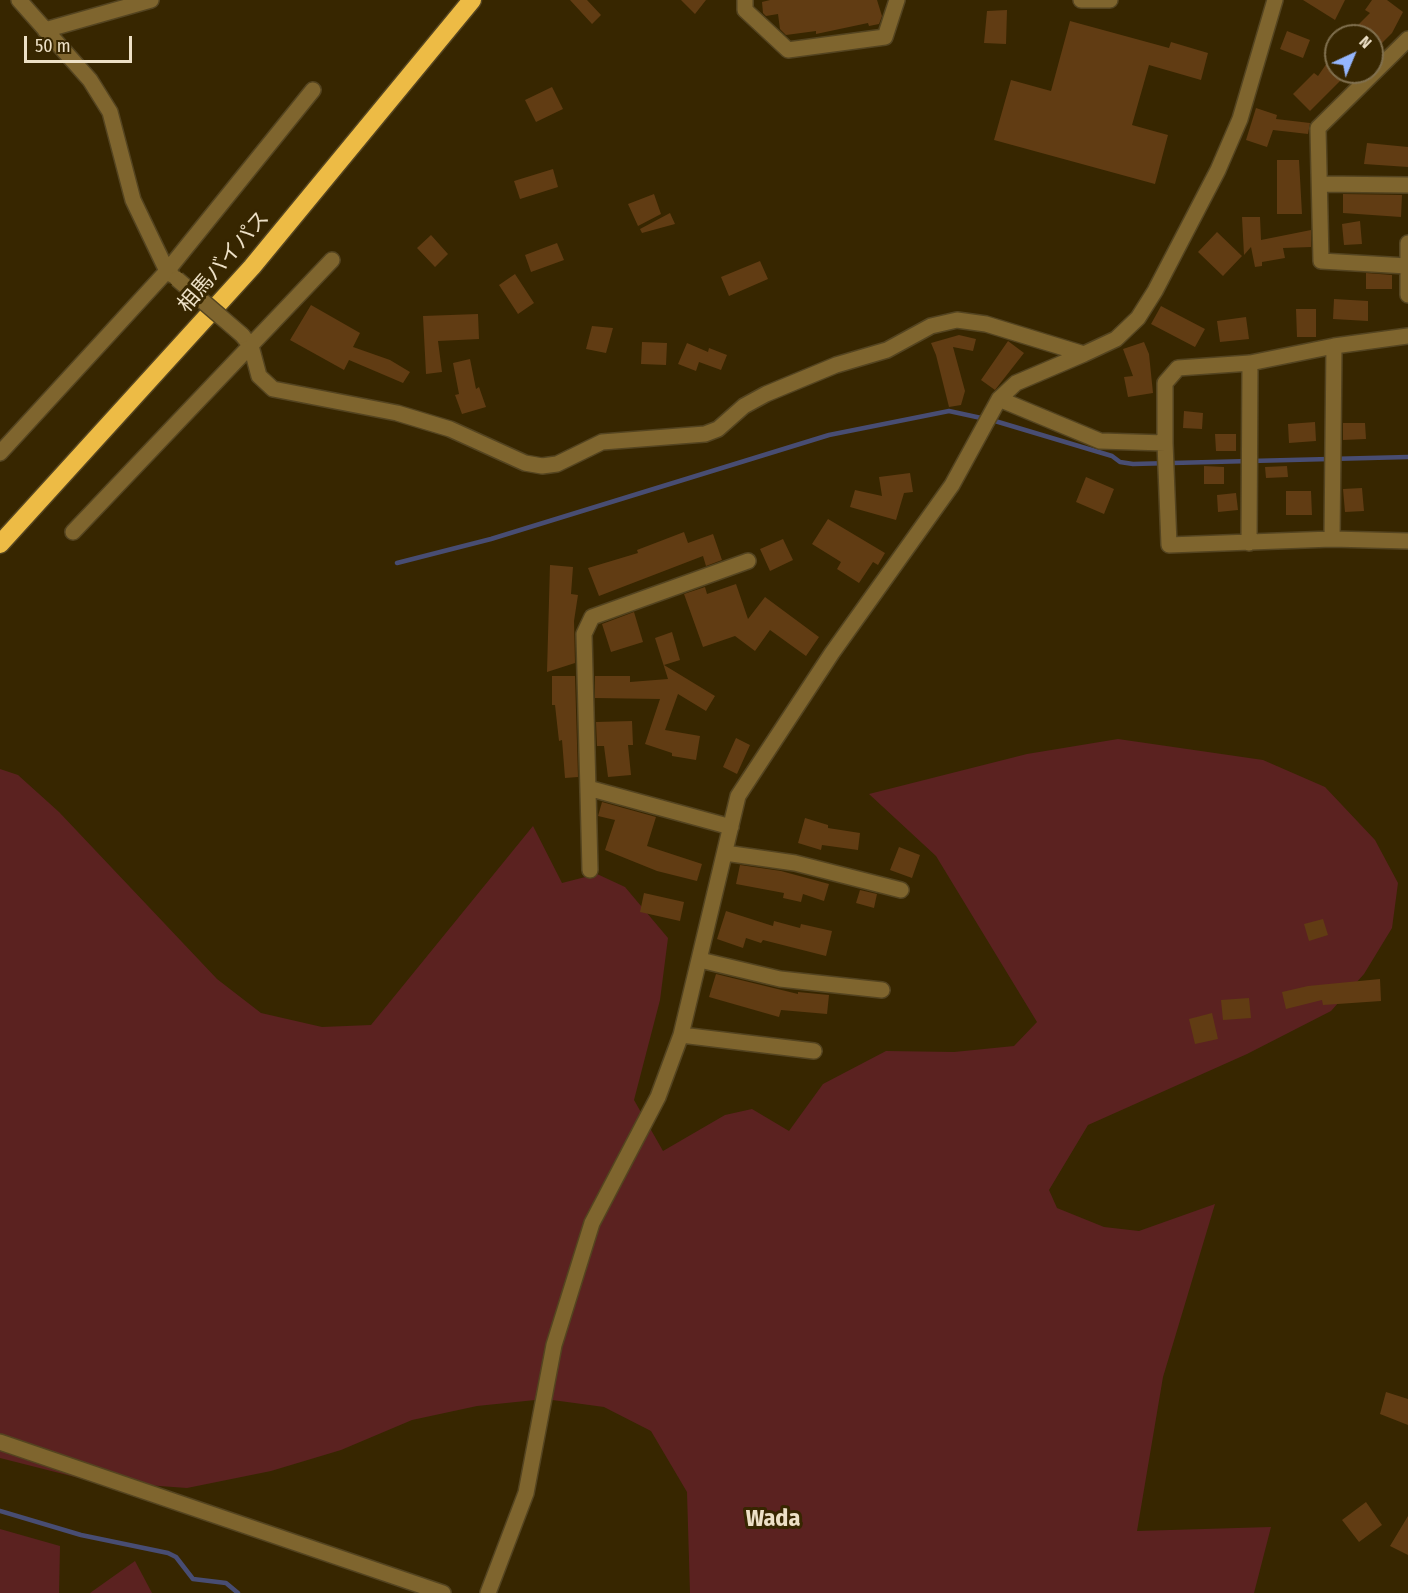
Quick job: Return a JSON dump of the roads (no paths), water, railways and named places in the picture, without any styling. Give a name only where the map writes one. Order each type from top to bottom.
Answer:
[{"type":"highway","name":"相馬バイパス","points":[[0,544],[252,267],[472,0]]},
{"type":"street","points":[[19,0],[90,80],[110,112],[133,200],[172,275],[246,340],[259,376],[273,389],[397,413],[450,429],[525,463],[542,466],[557,464],[602,441],[711,432],[718,429],[744,406],[766,394],[836,365],[887,350],[931,326],[957,320],[986,324],[1084,354]]},
{"type":"street","points":[[45,30],[151,0]]},
{"type":"street","points":[[745,0],[746,10],[788,50],[885,38],[897,0]]},
{"type":"street","points":[[1081,0],[1110,0]]},
{"type":"street","points":[[488,1593],[526,1493],[554,1345],[592,1223],[658,1097],[681,1035],[738,796],[832,653],[952,485],[999,399],[1016,383],[1116,339],[1138,318],[1155,291],[1218,170],[1240,119],[1275,0]]},
{"type":"street","points":[[1407,266],[1321,261],[1318,128],[1408,39]]},
{"type":"street","points":[[1,450],[172,275],[313,90]]},
{"type":"street","points":[[1321,184],[1408,185]]},
{"type":"street","points":[[1408,243],[1408,295]]},
{"type":"street","points":[[73,532],[246,340],[332,260]]},
{"type":"street","points":[[1408,336],[1334,346],[1250,363],[1178,368],[1165,383],[1169,545],[1332,539],[1408,541]]},
{"type":"street","points":[[1332,539],[1334,346]]},
{"type":"street","points":[[1249,543],[1250,363]]},
{"type":"street","points":[[999,399],[1100,441],[1165,443]]},
{"type":"street","points":[[590,870],[584,634],[592,617],[748,561]]},
{"type":"street","points":[[588,788],[731,826]]},
{"type":"street","points":[[725,853],[795,863],[902,890]]},
{"type":"street","points":[[700,960],[780,980],[882,990]]},
{"type":"street","points":[[681,1035],[814,1051]]},
{"type":"street","points":[[0,1442],[443,1593]]},
{"type":"waterway","points":[[397,563],[491,539],[829,435],[949,411],[995,421],[1112,456],[1120,462],[1133,464],[1408,457]]},
{"type":"waterway","points":[[0,1511],[81,1535],[168,1553],[176,1557],[193,1579],[226,1583],[238,1593]]},
{"type":"district","name":"Wada","points":[[773,1519]]}]
